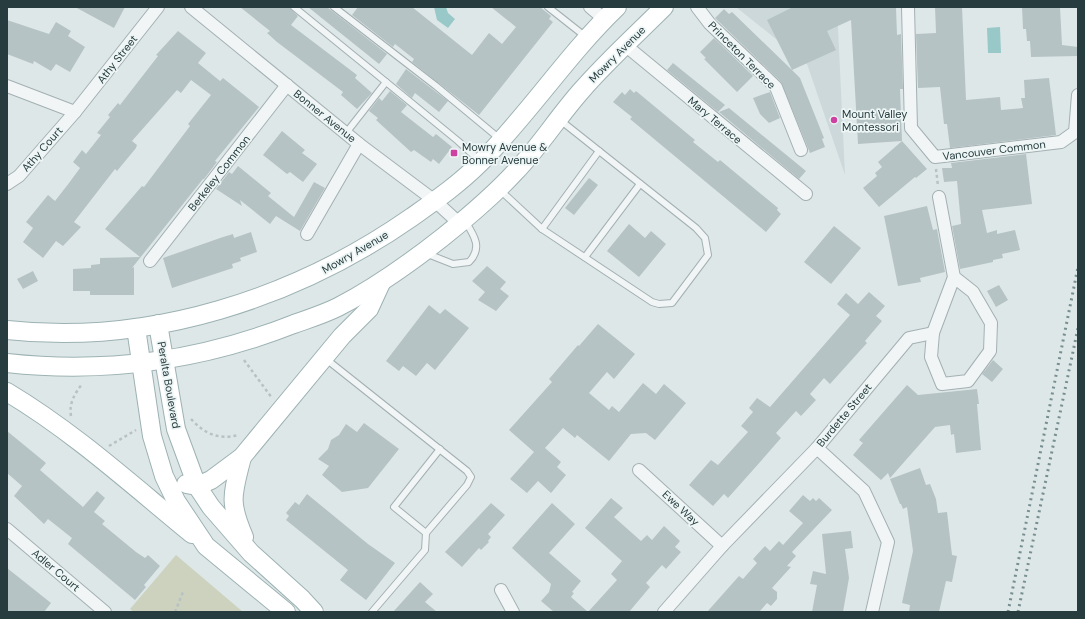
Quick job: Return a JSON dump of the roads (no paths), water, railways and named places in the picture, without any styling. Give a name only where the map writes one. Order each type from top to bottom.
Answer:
[{"type":"main road","name":"Mowry Avenue","points":[[7,330],[38,334],[77,333],[136,328],[158,324],[239,305],[312,276],[357,253],[435,201],[481,162],[587,38],[617,7]]},
{"type":"main road","name":"Mowry Avenue","points":[[7,364],[76,368],[165,361],[256,340],[337,307],[381,282],[424,252],[462,222],[499,189],[517,171],[580,92],[664,7]]},
{"type":"main road","points":[[164,476],[197,486],[210,480],[242,457],[342,336],[369,309],[381,282]]},
{"type":"main road","name":"Peralta Boulevard","points":[[158,324],[176,429],[197,486],[211,507],[251,553],[302,599],[314,612]]},
{"type":"main road","points":[[136,328],[152,436],[164,476],[176,501],[206,546]]},
{"type":"main road","points":[[7,392],[67,432],[286,612]]},
{"type":"main road","points":[[242,457],[234,484],[233,500],[235,517],[251,553]]},
{"type":"street","name":"Athy Street","points":[[75,112],[158,7]]},
{"type":"street","name":"Bonner Avenue","points":[[192,7],[359,144],[462,222]]},
{"type":"street","points":[[590,7],[604,19]]},
{"type":"street","name":"Princeton Terrace","points":[[696,7],[710,24],[776,87],[801,150]]},
{"type":"street","name":"Vancouver Common","points":[[908,7],[911,128],[935,157],[1061,142],[1075,132],[1078,95]]},
{"type":"street","name":"Mary Terrace","points":[[625,45],[806,194]]},
{"type":"street","name":"Berkeley Common","points":[[150,261],[287,85]]},
{"type":"street","points":[[7,86],[75,112]]},
{"type":"street","name":"Athy Court","points":[[7,184],[19,176],[75,112]]},
{"type":"street","points":[[307,234],[359,144]]},
{"type":"street","points":[[939,197],[954,277],[933,332],[931,358],[942,384],[968,381],[990,351],[991,323],[973,292],[954,277]]},
{"type":"street","name":"Burdette Street","points":[[664,612],[722,546],[817,448],[909,338],[933,332]]},
{"type":"street","points":[[817,448],[864,490],[888,542],[872,612]]},
{"type":"street","name":"Ewe Way","points":[[639,470],[722,546]]},
{"type":"street","name":"Adler Court","points":[[7,529],[105,612]]},
{"type":"street","points":[[501,590],[513,612]]},
{"type":"lane","points":[[294,7],[458,141],[481,162]]},
{"type":"lane","points":[[548,7],[587,38]]},
{"type":"lane","points":[[336,8],[436,86],[501,140]]},
{"type":"lane","points":[[346,133],[386,82]]},
{"type":"lane","points":[[499,189],[542,229],[652,302],[659,304],[672,303],[708,255],[705,238],[696,228],[559,119]]},
{"type":"lane","points":[[542,229],[599,151]]},
{"type":"lane","points":[[585,257],[640,184]]},
{"type":"lane","points":[[424,252],[453,264],[469,262],[476,253],[476,238],[462,222]]},
{"type":"lane","points":[[324,357],[467,471],[471,477],[468,485],[426,533],[425,550],[372,612]]},
{"type":"lane","points":[[426,533],[394,507],[440,449]]},
{"type":"water","points":[[434,7],[446,7],[448,13],[455,19],[448,28],[437,20]]},
{"type":"water","points":[[1000,27],[1001,53],[988,53],[987,28]]},
{"type":"railway","points":[[1008,612],[1078,267]]},
{"type":"railway","points":[[1018,612],[1078,328]]},
{"type":"place","name":"Mount Valley Montessori","points":[[834,120]]},
{"type":"place","name":"Mowry Avenue & Bonner Avenue","points":[[454,153]]}]
